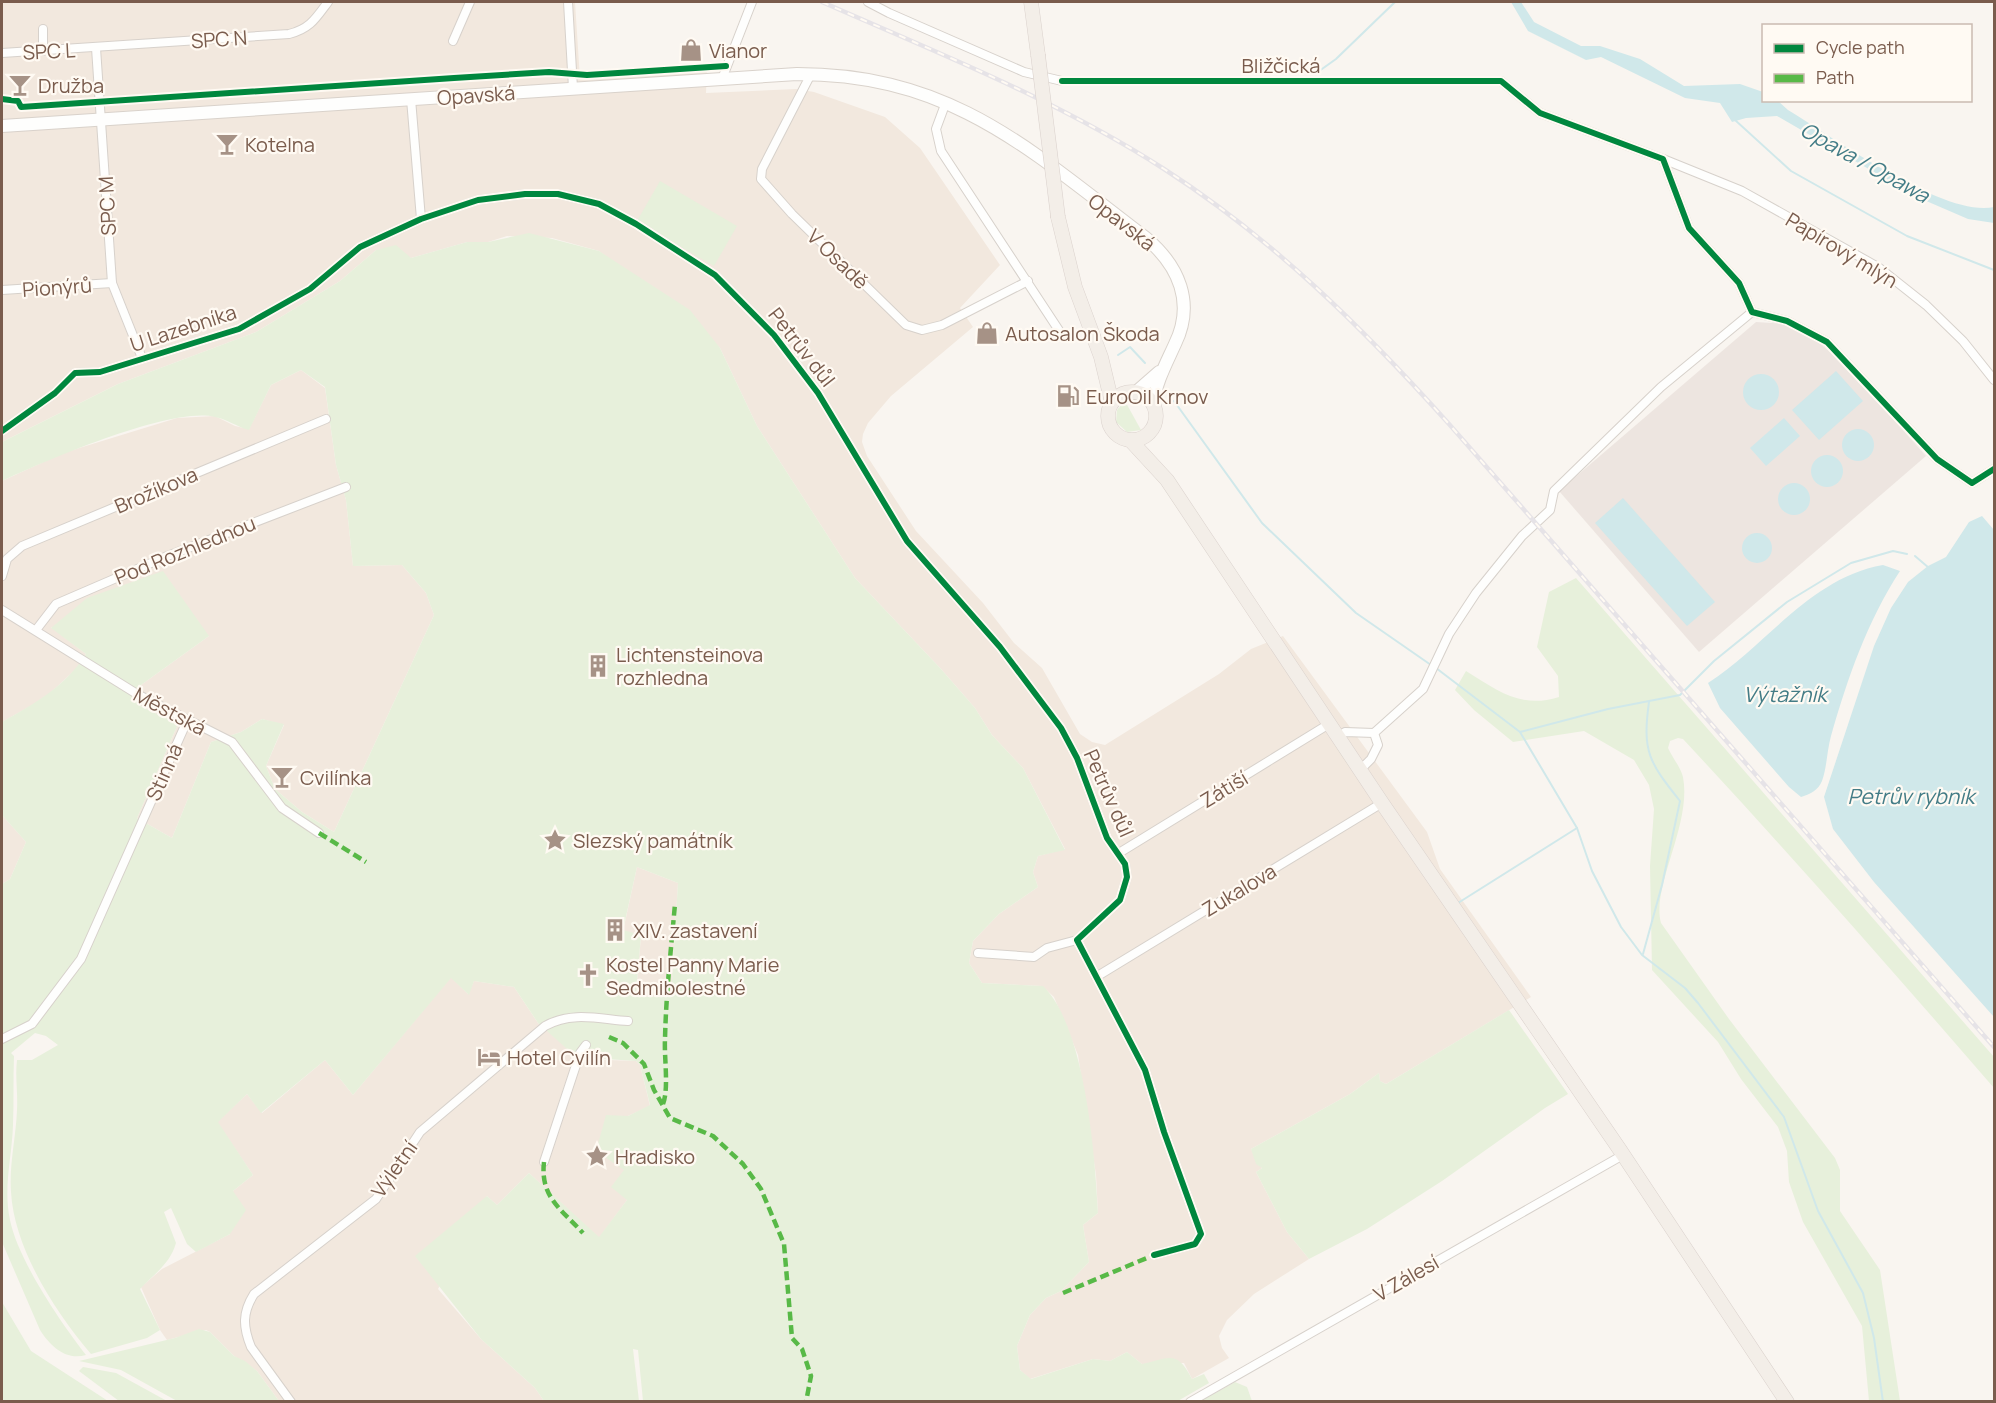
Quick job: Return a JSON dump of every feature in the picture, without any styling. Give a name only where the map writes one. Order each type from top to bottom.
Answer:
[{"type":"main road","points":[[1031,2],[1058,217],[1078,296],[1101,357],[1112,403]]},
{"type":"main road","name":"Opavská","points":[[2,126],[811,74],[880,81],[946,102],[981,119],[1017,142],[1146,238],[1166,258],[1179,280],[1184,309],[1179,336],[1163,367],[1153,404]]},
{"type":"main road","points":[[1101,357],[1118,382],[1133,393],[1147,398],[1153,404],[1156,417],[1150,432],[1143,438],[1131,441]]},
{"type":"main road","points":[[1163,367],[1133,393],[1123,394],[1112,403],[1108,414],[1110,427],[1119,437],[1131,441],[1167,480],[1382,803],[1623,1155],[1787,1401]]},
{"type":"main road","points":[[1150,432],[1154,450],[1167,480]]},
{"type":"street","name":"SPC N","points":[[96,48],[304,31],[313,24],[328,2]]},
{"type":"street","points":[[453,41],[470,2]]},
{"type":"street","points":[[568,2],[573,88]]},
{"type":"street","points":[[722,79],[752,2]]},
{"type":"street","name":"Bližčická","points":[[868,2],[1016,68],[1051,79],[1098,82],[1501,81]]},
{"type":"street","points":[[43,29],[43,51]]},
{"type":"street","name":"SPC L","points":[[2,53],[96,48]]},
{"type":"street","name":"SPC M","points":[[96,48],[112,283],[142,358]]},
{"type":"street","name":"V Osadě","points":[[811,74],[762,169],[761,179],[792,214],[906,325],[922,330],[942,325],[1028,281]]},
{"type":"street","name":"Papírový mlýn","points":[[1501,81],[1540,113],[1742,191],[1878,267],[1926,305],[1963,341],[1995,380]]},
{"type":"street","points":[[411,99],[421,219]]},
{"type":"street","points":[[946,102],[937,125],[939,148],[1062,335]]},
{"type":"street","points":[[1664,159],[1689,228],[1739,284],[1752,312]]},
{"type":"street","name":"U Lazebníka","points":[[2,431],[55,393],[75,373],[100,372],[239,329],[310,289],[360,247],[421,219],[478,200],[525,194],[558,194],[599,204],[715,275]]},
{"type":"street","name":"Petrův důl","points":[[715,275],[743,300],[787,351],[818,393],[907,541],[1000,647],[1061,728],[1077,758],[1107,838],[1119,853],[1127,877],[1120,900],[1077,940]]},
{"type":"street","name":"Pionýrů","points":[[2,291],[112,283]]},
{"type":"street","points":[[1752,312],[1787,321],[1827,342],[1937,459],[1972,483],[1995,469]]},
{"type":"street","points":[[1338,736],[1346,732],[1374,733],[1423,689],[1449,634],[1476,593],[1522,536],[1550,510],[1554,491],[1661,387],[1752,312]]},
{"type":"street","name":"Brožíkova","points":[[2,576],[7,558],[22,546],[326,419]]},
{"type":"street","name":"Pod Rozhlednou","points":[[36,630],[56,604],[165,557],[346,486]]},
{"type":"street","name":"Městská","points":[[2,610],[137,694],[232,742],[282,808],[319,833]]},
{"type":"street","name":"Stinná","points":[[2,1039],[32,1024],[81,958],[187,721]]},
{"type":"street","name":"Zátiší","points":[[1119,853],[1329,724]]},
{"type":"street","points":[[1360,770],[1371,759],[1378,745],[1374,733]]},
{"type":"street","name":"Zukalova","points":[[1096,976],[1382,803]]},
{"type":"street","points":[[978,953],[1034,957],[1047,948],[1077,940],[1145,1070],[1164,1132],[1201,1234],[1195,1244],[1154,1255]]},
{"type":"street","name":"Výletní","points":[[291,1401],[251,1347],[243,1320],[245,1309],[254,1294],[376,1199],[420,1132],[545,1026],[562,1018],[580,1017],[628,1021]]},
{"type":"street","points":[[544,1162],[580,1053],[586,1045]]},
{"type":"street","name":"V Zálesí","points":[[1190,1401],[1623,1155]]},
{"type":"shaded area","points":[[2,2],[575,2],[580,79],[707,70],[706,93],[796,89],[814,92],[885,117],[920,148],[1000,265],[960,308],[973,327],[891,396],[868,423],[863,434],[862,442],[867,456],[916,531],[983,603],[1014,643],[1042,668],[1080,734],[1092,742],[1105,745],[1219,674],[1251,649],[1283,636],[1427,832],[1440,869],[1531,997],[1386,1084],[1380,1081],[1379,1073],[1350,1094],[1251,1149],[1262,1168],[1256,1172],[1287,1232],[1309,1259],[1254,1294],[1227,1320],[1219,1336],[1222,1348],[1229,1358],[1192,1379],[1184,1363],[1142,1364],[1127,1352],[1110,1361],[1093,1359],[1030,1379],[1020,1370],[1017,1346],[1030,1315],[1046,1298],[1061,1291],[1089,1262],[1083,1225],[1098,1213],[1096,1175],[1078,1055],[1054,997],[1042,986],[982,983],[969,963],[973,941],[999,914],[1038,887],[1033,872],[1038,856],[1065,849],[1023,768],[992,735],[975,708],[941,669],[855,578],[757,426],[720,348],[599,251],[552,238],[507,236],[488,242],[467,242],[411,258],[376,250],[340,281],[256,332],[118,384],[2,442]]},
{"type":"shaded area","points":[[1756,322],[1788,324],[1811,336],[1842,362],[1926,456],[1699,652],[1559,491]]},
{"type":"shaded area","points":[[301,370],[325,388],[336,465],[346,500],[353,566],[402,565],[426,593],[434,615],[334,832],[302,812],[275,789],[266,766],[284,725],[262,719],[241,732],[211,742],[172,838],[137,818],[178,724],[140,706],[141,685],[209,636],[51,627],[86,654],[79,666],[45,698],[2,722],[2,481],[63,453],[177,418],[215,416],[235,426],[249,429],[271,385]]},
{"type":"shaded area","points":[[2,815],[26,842],[10,879],[2,884]]},
{"type":"shaded area","points":[[637,867],[678,883],[671,996],[637,997],[641,936],[623,931]]},
{"type":"shaded area","points":[[451,977],[468,994],[474,981],[514,987],[538,1023],[581,1059],[636,1061],[640,1065],[650,1106],[628,1116],[606,1116],[624,1170],[627,1200],[599,1238],[529,1173],[497,1205],[487,1196],[438,1289],[481,1339],[535,1388],[544,1401],[279,1401],[257,1371],[234,1356],[210,1332],[206,1330],[167,1340],[160,1330],[141,1287],[162,1269],[230,1234],[233,1191],[253,1175],[217,1122],[247,1094],[262,1113],[325,1060],[353,1095]]},
{"type":"green space","points":[[660,181],[737,226],[714,266],[637,221]]},
{"type":"green space","points":[[529,233],[599,251],[690,310],[720,348],[757,426],[855,578],[941,669],[975,708],[992,735],[1023,768],[1065,850],[1038,856],[1033,872],[1038,887],[999,914],[973,941],[969,963],[982,983],[1043,986],[1057,1005],[1069,1030],[1085,1092],[1094,1158],[1098,1213],[1083,1225],[1089,1262],[1061,1291],[1046,1298],[1030,1315],[1017,1346],[1020,1370],[1031,1379],[1093,1359],[1110,1361],[1127,1352],[1142,1364],[1166,1358],[1177,1359],[1187,1369],[1192,1379],[1204,1374],[1209,1383],[1176,1402],[643,1401],[638,1350],[633,1349],[639,1401],[544,1401],[535,1388],[481,1339],[415,1256],[487,1196],[497,1205],[529,1173],[599,1237],[627,1200],[611,1187],[624,1170],[596,1151],[606,1115],[628,1116],[650,1105],[640,1065],[636,1061],[576,1057],[538,1023],[514,987],[474,981],[469,995],[451,978],[353,1095],[325,1060],[261,1113],[247,1094],[218,1122],[253,1175],[233,1191],[246,1210],[230,1234],[196,1252],[187,1244],[171,1208],[164,1212],[176,1243],[166,1263],[140,1289],[160,1330],[147,1338],[91,1354],[51,1299],[28,1257],[14,1213],[11,1192],[17,1110],[17,1060],[32,1060],[58,1045],[46,1036],[35,1033],[11,1053],[14,1056],[13,1125],[7,1196],[10,1220],[31,1272],[53,1309],[86,1355],[72,1356],[59,1351],[40,1330],[2,1242],[2,884],[10,879],[26,842],[2,815],[2,722],[59,685],[86,654],[51,628],[87,598],[163,571],[209,636],[141,685],[140,706],[178,724],[137,818],[172,838],[211,742],[241,732],[262,719],[284,724],[266,766],[275,789],[302,812],[334,832],[434,615],[426,593],[402,565],[353,566],[346,500],[336,465],[325,387],[301,370],[271,385],[249,430],[215,417],[195,416],[169,420],[108,437],[2,481],[2,442],[118,384],[256,332],[340,281],[376,250],[396,245],[411,258],[467,242],[488,242]],"holes":[[[637,867],[678,883],[671,996],[637,997],[641,935],[623,930]]]},
{"type":"green space","points":[[1125,401],[1141,430],[1127,432],[1116,422],[1117,410]]},
{"type":"green space","points":[[1576,578],[1994,1057],[1994,1088],[1840,912],[1683,739],[1670,741],[1668,748],[1683,777],[1684,796],[1682,815],[1661,891],[1659,908],[1661,923],[1729,1019],[1835,1158],[1840,1170],[1840,1211],[1880,1270],[1900,1401],[1869,1401],[1862,1326],[1803,1222],[1789,1182],[1787,1151],[1778,1127],[1741,1079],[1718,1042],[1652,970],[1650,866],[1654,809],[1649,785],[1634,760],[1584,731],[1513,742],[1474,710],[1455,690],[1466,671],[1510,696],[1533,701],[1559,697],[1558,676],[1537,647],[1549,592]]},
{"type":"green space","points":[[1509,1010],[1568,1094],[1442,1181],[1367,1229],[1309,1259],[1287,1232],[1256,1172],[1262,1168],[1256,1164],[1251,1149],[1350,1094],[1379,1073],[1380,1081],[1386,1084]]},
{"type":"green space","points":[[2,1302],[31,1351],[108,1401],[2,1401]]},
{"type":"green space","points":[[199,1329],[210,1332],[234,1356],[245,1361],[257,1371],[279,1401],[177,1401],[121,1370],[79,1361],[175,1338]]},
{"type":"green space","points":[[83,1367],[116,1373],[167,1401],[119,1401],[79,1371]]},
{"type":"green space","points":[[1235,1382],[1247,1387],[1252,1401],[1201,1401]]},
{"type":"water","name":"Opava / Opawa","points":[[1511,2],[1521,2],[1534,22],[1581,46],[1600,46],[1640,59],[1684,86],[1740,84],[1762,92],[1762,102],[1779,102],[1788,110],[1889,173],[1919,188],[1947,200],[1973,207],[1994,207],[1994,223],[1968,219],[1917,197],[1777,116],[1746,118],[1732,122],[1720,103],[1685,98],[1601,57],[1586,60],[1528,31]]},
{"type":"water","points":[[1836,371],[1863,401],[1819,440],[1792,410]]},
{"type":"water","points":[[1761,374],[1773,380],[1779,392],[1773,404],[1761,410],[1749,404],[1743,392],[1749,380]]},
{"type":"water","points":[[1784,418],[1800,436],[1766,466],[1750,448]]},
{"type":"water","points":[[1858,429],[1869,434],[1874,445],[1869,456],[1858,461],[1847,456],[1842,445],[1847,434]]},
{"type":"water","points":[[1827,455],[1838,460],[1843,471],[1838,482],[1827,487],[1816,482],[1811,471],[1816,460]]},
{"type":"water","points":[[1794,483],[1805,488],[1810,499],[1805,510],[1794,515],[1783,510],[1778,499],[1783,488]]},
{"type":"water","points":[[1623,498],[1715,602],[1687,626],[1595,523]]},
{"type":"water","name":"Petrův rybník","points":[[1982,516],[1994,530],[1994,1017],[1874,882],[1833,829],[1824,797],[1874,646],[1891,608],[1908,582],[1928,566],[1946,557],[1969,522]]},
{"type":"water","points":[[1757,533],[1768,537],[1772,548],[1768,559],[1757,563],[1746,559],[1742,548],[1746,537]]},
{"type":"water","name":"Výtažník","points":[[1883,565],[1900,571],[1868,630],[1844,692],[1831,736],[1822,781],[1814,791],[1801,797],[1789,787],[1720,708],[1708,683],[1811,598],[1833,583],[1857,572]]},
{"type":"waterway","points":[[1315,74],[1336,59],[1395,2]]},
{"type":"waterway","points":[[1735,120],[1791,171],[1907,236],[1994,270]]},
{"type":"waterway","points":[[1118,355],[1130,347],[1145,363]]},
{"type":"waterway","points":[[1174,401],[1262,523],[1356,613],[1431,665]]},
{"type":"waterway","points":[[1520,732],[1608,709],[1680,695],[1714,661],[1787,602],[1851,563],[1893,551],[1907,554]]},
{"type":"waterway","points":[[1915,556],[1929,568]]},
{"type":"waterway","points":[[1436,668],[1520,732],[1577,828],[1592,871],[1621,927],[1642,955],[1685,988],[1698,1003],[1784,1117],[1818,1211],[1863,1293],[1874,1338],[1883,1402]]},
{"type":"waterway","points":[[1643,954],[1662,885],[1680,801],[1661,776],[1650,756],[1647,733],[1649,702]]},
{"type":"waterway","points":[[1458,903],[1577,828]]},
{"type":"railway","points":[[822,2],[1039,99],[1123,144],[1204,196],[1279,255],[1315,287],[1417,388],[1994,1047]]},
{"type":"marked path","points":[[319,833],[366,862]]},
{"type":"marked path","points":[[663,1104],[666,1081],[666,1005],[675,904]]},
{"type":"marked path","points":[[609,1037],[623,1043],[644,1064],[654,1090],[670,1118],[713,1136],[743,1164],[761,1189],[784,1244],[792,1338],[802,1349],[811,1376],[806,1402]]},
{"type":"marked path","points":[[544,1162],[545,1184],[549,1194],[583,1233]]},
{"type":"marked path","points":[[1063,1293],[1154,1255]]},
{"type":"cycle path","points":[[2,99],[18,101],[21,107],[549,72],[587,75],[726,66]]},
{"type":"cycle path","points":[[1062,81],[1501,81],[1540,113],[1663,159],[1689,228],[1739,283],[1752,312],[1787,321],[1827,342],[1937,459],[1972,483],[1994,469]]},
{"type":"cycle path","points":[[2,431],[55,393],[75,373],[100,372],[239,329],[310,289],[360,247],[421,219],[478,200],[525,194],[558,194],[599,204],[636,224],[715,275],[774,335],[818,393],[907,541],[1000,647],[1061,728],[1077,758],[1107,838],[1125,864],[1127,877],[1120,900],[1077,940],[1145,1070],[1164,1132],[1201,1234],[1195,1244],[1154,1255]]},
{"type":"place","name":"Vianor","points":[[691,50]]},
{"type":"place","name":"Družba","points":[[20,85]]},
{"type":"place","name":"Kotelna","points":[[227,144]]},
{"type":"place","name":"Autosalon Škoda","points":[[987,333]]},
{"type":"place","name":"EuroOil Krnov","points":[[1068,396]]},
{"type":"place","name":"Lichtensteinova rozhledna","points":[[598,666]]},
{"type":"place","name":"Cvilínka","points":[[282,777]]},
{"type":"place","name":"Slezský památník","points":[[555,840]]},
{"type":"place","name":"XIV. zastavení","points":[[615,930]]},
{"type":"place","name":"Kostel Panny Marie Sedmibolestné","points":[[588,975]]},
{"type":"place","name":"Hotel Cvilín","points":[[489,1057]]},
{"type":"place","name":"Hradisko","points":[[597,1156]]}]
